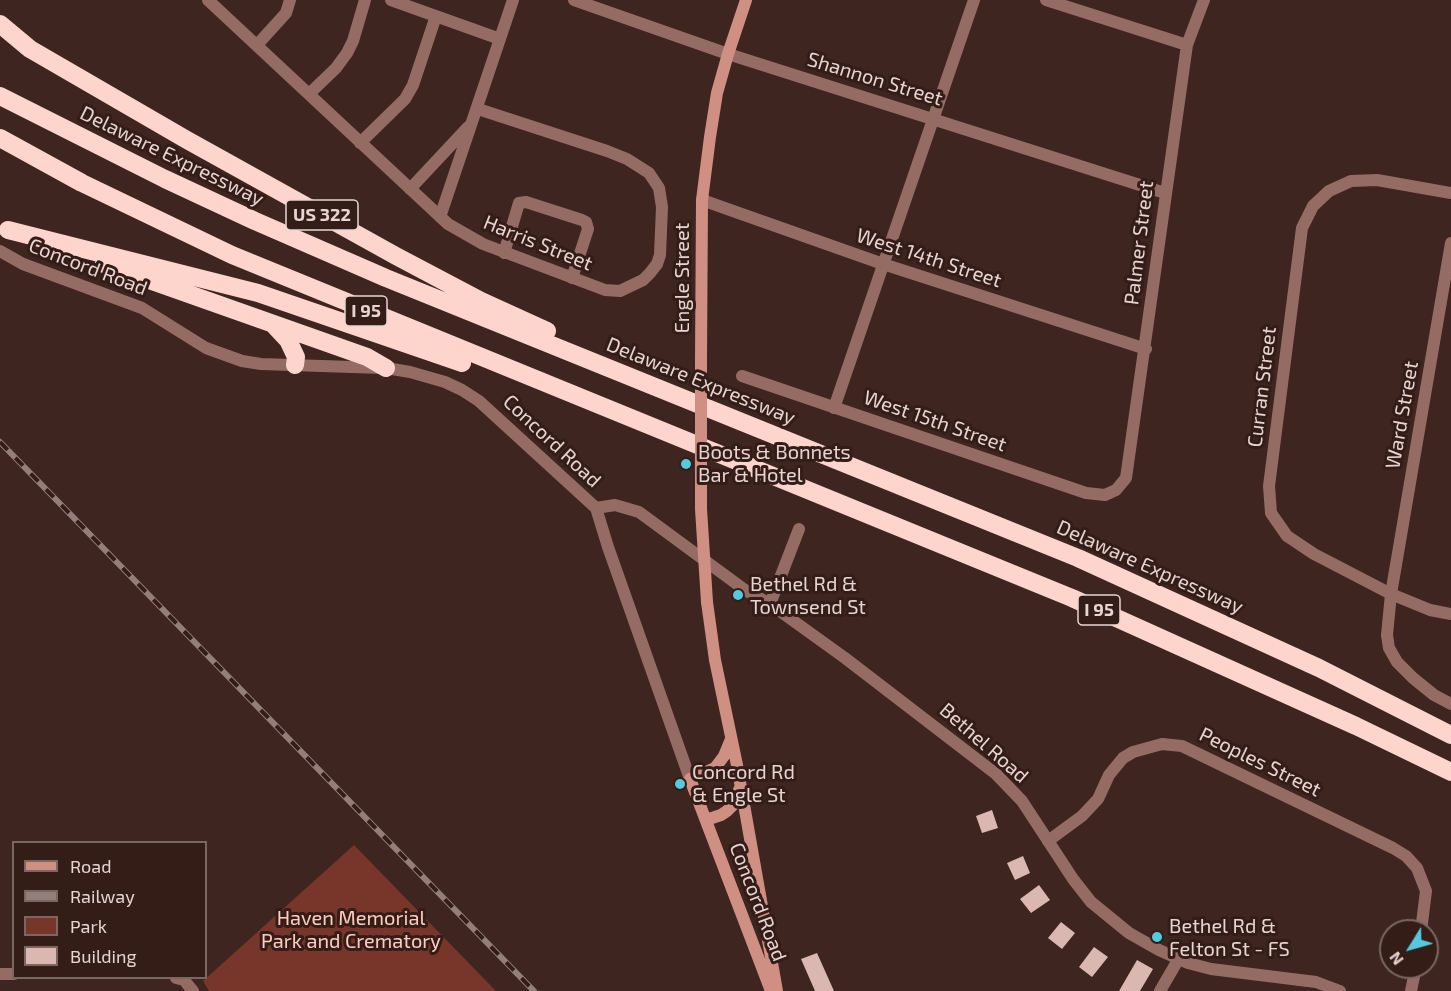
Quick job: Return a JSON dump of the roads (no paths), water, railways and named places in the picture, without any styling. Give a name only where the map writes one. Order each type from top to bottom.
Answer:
[{"type":"highway","name":"US 322","points":[[0,24],[30,49],[78,79],[396,256],[481,301],[566,339],[655,387]]},
{"type":"highway","name":"Delaware Expressway","points":[[0,96],[165,179],[255,221],[397,282],[1126,579],[1319,668],[1451,735]]},
{"type":"highway","name":"I 95","points":[[0,138],[146,215],[232,255],[1081,602],[1356,726],[1451,772]]},
{"type":"highway","points":[[0,143],[39,160]]},
{"type":"highway","points":[[4,229],[258,293],[456,360],[599,417],[741,462]]},
{"type":"highway","points":[[4,229],[367,357],[386,368]]},
{"type":"highway","points":[[272,323],[288,340],[296,357],[295,365]]},
{"type":"main road","name":"Engle Street","points":[[746,0],[717,93],[702,200],[701,509],[707,602],[716,660],[777,991]]},
{"type":"main road","points":[[690,779],[715,768],[724,756],[731,739]]},
{"type":"main road","name":"Concord Road","points":[[690,779],[772,991]]},
{"type":"main road","points":[[706,820],[721,815],[732,806],[740,786]]},
{"type":"street","name":"Harris Street","points":[[208,0],[448,224],[504,253],[612,292],[629,287],[650,273],[657,264],[661,243],[662,207],[656,181],[649,173],[627,159],[478,109]]},
{"type":"street","points":[[257,45],[286,13],[290,0]]},
{"type":"street","points":[[309,94],[336,68],[347,53],[353,41],[365,0]]},
{"type":"street","points":[[391,0],[501,39]]},
{"type":"street","points":[[440,217],[513,0]]},
{"type":"street","name":"Shannon Street","points":[[574,0],[728,54],[1165,193]]},
{"type":"street","points":[[834,408],[974,0]]},
{"type":"street","points":[[1046,0],[1187,45]]},
{"type":"street","name":"Palmer Street","points":[[1116,490],[1126,478],[1146,349],[1165,193],[1187,45],[1204,0]]},
{"type":"street","points":[[360,143],[405,99],[413,85],[436,16]]},
{"type":"street","points":[[410,189],[436,164],[473,122]]},
{"type":"street","name":"Curran Street","points":[[1451,193],[1377,180],[1350,182],[1329,191],[1313,207],[1302,228],[1269,486],[1272,513],[1287,536],[1314,554],[1391,594],[1430,610],[1451,614]]},
{"type":"street","name":"West 14th Street","points":[[702,200],[884,264],[1146,349]]},
{"type":"street","points":[[504,253],[518,205],[522,201],[582,220],[586,222],[588,229],[572,278]]},
{"type":"street","name":"Ward Street","points":[[1451,243],[1386,635],[1389,648],[1397,662],[1434,695],[1451,704]]},
{"type":"street","name":"Concord Road","points":[[0,251],[23,264],[142,308],[206,348],[242,361],[386,368],[410,372],[462,390],[479,401],[596,508],[690,779]]},
{"type":"street","name":"West 15th Street","points":[[742,376],[1086,493],[1105,495],[1116,490]]},
{"type":"street","name":"Bethel Road","points":[[596,508],[615,505],[639,512],[745,590],[770,604],[871,677],[996,774],[1022,801],[1073,879],[1098,908],[1130,933],[1178,960],[1210,969],[1316,982],[1340,991]]},
{"type":"street","points":[[770,604],[799,529]]},
{"type":"street","name":"Peoples Street","points":[[1048,841],[1082,816],[1098,799],[1109,775],[1123,758],[1133,752],[1162,744],[1182,746],[1406,856],[1417,868],[1426,891],[1422,919]]},
{"type":"street","points":[[1160,991],[1178,960]]},
{"type":"street","points":[[180,979],[184,980],[193,991]]},
{"type":"railway","points":[[0,442],[534,991]]},
{"type":"place","name":"Boots & Bonnets Bar & Hotel","points":[[686,464]]},
{"type":"place","name":"Bethel Rd & Townsend St","points":[[738,595]]},
{"type":"place","name":"Concord Rd & Engle St","points":[[680,784]]},
{"type":"place","name":"Bethel Rd & Felton St - FS","points":[[1157,937]]},
{"type":"park label","name":"Haven Memorial Park and Crematory","points":[[351,930]]}]
